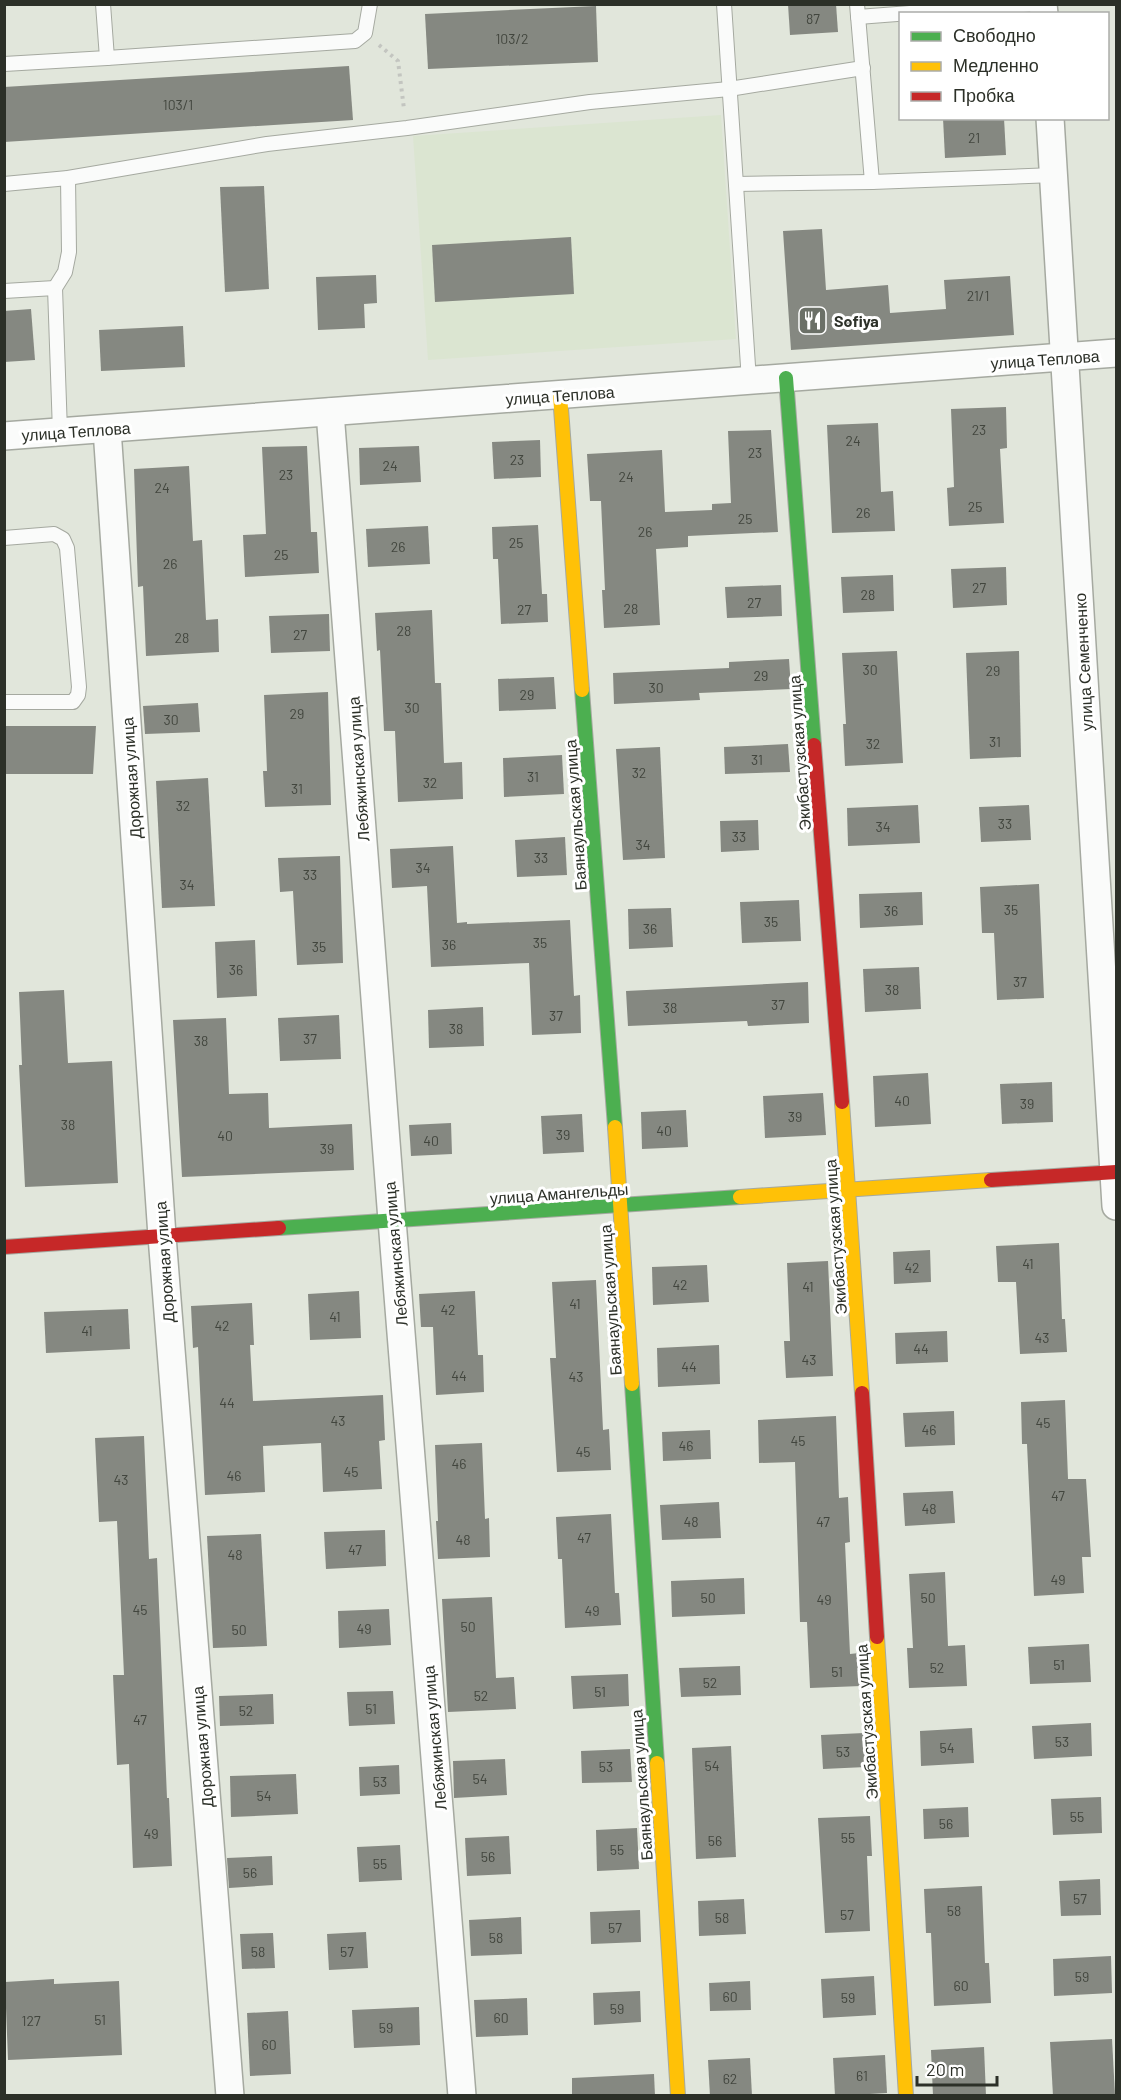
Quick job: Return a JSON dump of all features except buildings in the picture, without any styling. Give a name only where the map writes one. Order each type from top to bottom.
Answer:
[{"type":"street","name":"улица Семенченко","points":[[1050,120],[1116,1206]]},
{"type":"street","name":"улица Теплова","points":[[4,436],[1116,354]]},
{"type":"street","name":"Экибастузская улица","points":[[786,378],[849,1190],[906,2096]]},
{"type":"street","name":"Баянаульская улица","points":[[560,395],[621,1205],[678,2096]]},
{"type":"street","name":"Лебяжинская улица","points":[[330,412],[462,2096]]},
{"type":"street","name":"Дорожная улица","points":[[107,429],[162,1236],[230,2096]]},
{"type":"street","name":"улица Амангельды","points":[[4,1247],[1115,1172]]},
{"type":"lane","points":[[103,4],[106,58]]},
{"type":"lane","points":[[4,64],[355,40],[365,33],[370,4]]},
{"type":"lane","points":[[724,4],[749,381]]},
{"type":"lane","points":[[872,182],[857,11],[1038,4]]},
{"type":"lane","points":[[4,184],[68,178],[267,144],[407,128],[590,102],[729,89],[863,68]]},
{"type":"lane","points":[[736,184],[872,182],[1054,175]]},
{"type":"lane","points":[[60,432],[55,288],[65,272],[69,252],[68,178]]},
{"type":"lane","points":[[4,291],[55,288]]},
{"type":"lane","points":[[4,538],[54,534],[63,539],[67,548],[79,687],[78,695],[73,702],[4,702]]},
{"type":"path","points":[[365,33],[398,61],[407,128]]},
{"type":"shaded area","points":[[721,115],[736,339],[428,360],[413,136]]},
{"type":"traffic: fast","points":[[786,378],[814,745]]},
{"type":"traffic: fast","points":[[582,690],[615,1127]]},
{"type":"traffic: fast","points":[[279,1228],[740,1197]]},
{"type":"traffic: fast","points":[[632,1384],[657,1763]]},
{"type":"traffic: slow","points":[[560,395],[582,690]]},
{"type":"traffic: slow","points":[[842,1102],[862,1393]]},
{"type":"traffic: slow","points":[[615,1127],[632,1384]]},
{"type":"traffic: slow","points":[[740,1197],[991,1180]]},
{"type":"traffic: slow","points":[[877,1637],[906,2096]]},
{"type":"traffic: slow","points":[[657,1763],[678,2096]]},
{"type":"traffic: jam","points":[[814,745],[842,1102]]},
{"type":"traffic: jam","points":[[991,1180],[1116,1172]]},
{"type":"traffic: jam","points":[[4,1247],[279,1228]]},
{"type":"traffic: jam","points":[[862,1393],[877,1637]]},
{"type":"place","name":"Sofiya","points":[[813,320]]}]
